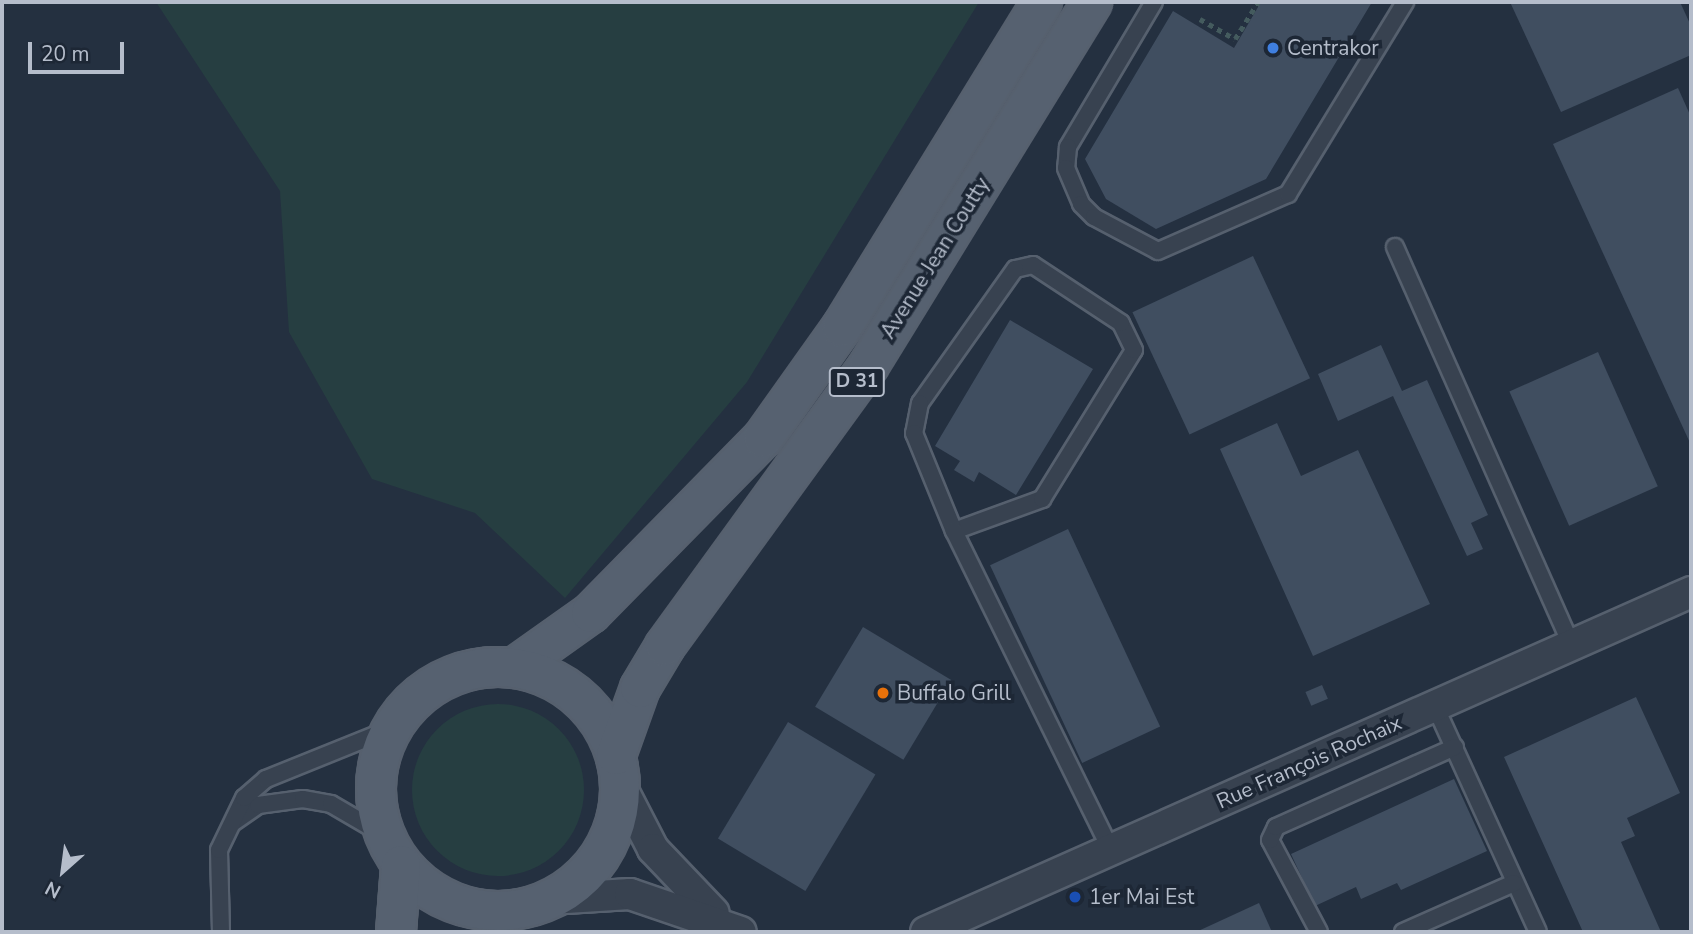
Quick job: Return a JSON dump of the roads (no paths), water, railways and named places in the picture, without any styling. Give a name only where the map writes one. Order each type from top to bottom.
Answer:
[{"type":"main road","name":"Avenue Jean Coutty","points":[[515,667],[591,613],[763,438],[842,327],[1042,2]]},
{"type":"main road","name":"Avenue Jean Coutty","points":[[618,770],[640,688],[665,646],[862,375],[1092,2]]},
{"type":"main road","points":[[393,850],[454,903],[523,914],[580,880],[603,852],[616,820],[618,770],[601,723],[578,696],[549,677],[515,667],[478,668],[443,679],[413,700],[390,729],[376,775],[393,850],[396,932]]},
{"type":"street","name":"Rue François Rochaix","points":[[926,932],[1691,592]]},
{"type":"street","points":[[618,770],[653,849],[733,927]]},
{"type":"street","points":[[523,914],[630,894],[733,927]]},
{"type":"lane","points":[[1154,2],[1068,147],[1071,187],[1094,217],[1157,251],[1284,197],[1405,2]]},
{"type":"lane","points":[[1395,247],[1571,644]]},
{"type":"lane","points":[[954,531],[1042,499],[1134,350],[1121,323],[1033,265],[1015,269],[920,402],[914,433],[954,531],[1110,848]]},
{"type":"lane","points":[[1435,706],[1538,932]]},
{"type":"lane","points":[[221,932],[215,880],[229,825],[244,798],[266,779],[390,729]]},
{"type":"lane","points":[[1319,932],[1270,840],[1276,827],[1455,747]]},
{"type":"lane","points":[[229,825],[258,804],[303,799],[331,804],[393,850]]},
{"type":"lane","points":[[1403,932],[1514,883]]},
{"type":"place","name":"Centrakor","points":[[1273,48]]},
{"type":"place","name":"Buffalo Grill","points":[[883,693]]},
{"type":"place","name":"1er Mai Est","points":[[1075,897]]}]
